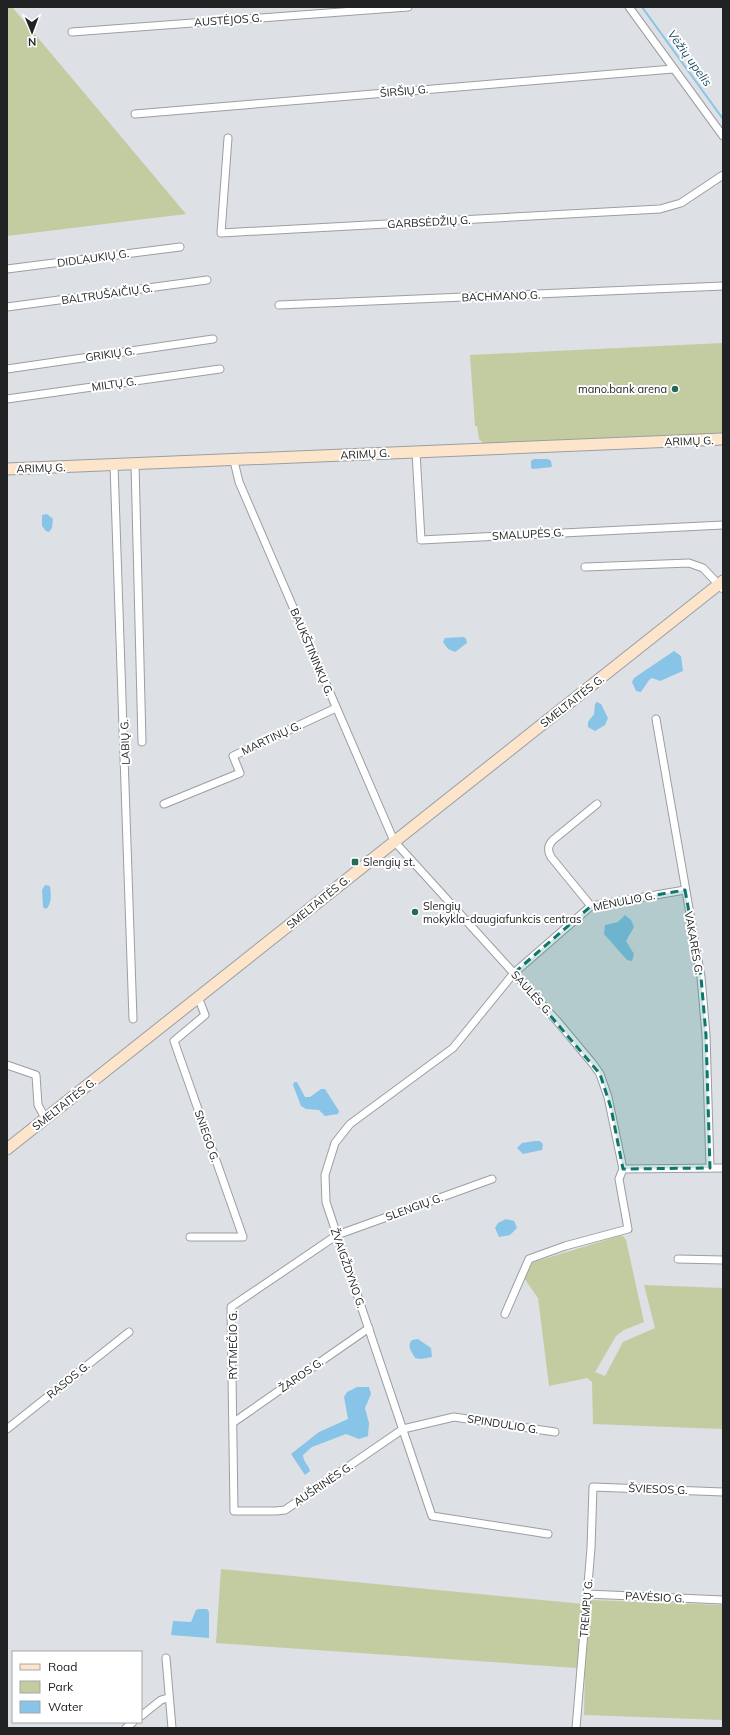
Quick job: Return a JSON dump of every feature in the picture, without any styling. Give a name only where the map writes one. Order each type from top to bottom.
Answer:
[{"type":"main road","name":"ARIMŲ G.","points":[[7,469],[723,439]]},
{"type":"main road","name":"SMELTAITĖS G.","points":[[7,1149],[394,841],[722,584]]},
{"type":"street","name":"AUSTĖJOS G.","points":[[72,32],[408,7]]},
{"type":"street","points":[[629,7],[723,136]]},
{"type":"street","name":"ŠIRŠIŲ G.","points":[[135,114],[673,69]]},
{"type":"street","name":"GARBSĖDŽIŲ G.","points":[[228,138],[221,234],[660,209],[681,203],[723,175]]},
{"type":"street","name":"DIDLAUKIŲ G.","points":[[7,269],[180,246]]},
{"type":"street","name":"BALTRUŠAIČIŲ G.","points":[[7,307],[207,280]]},
{"type":"street","name":"BACHMANO G.","points":[[279,305],[723,286]]},
{"type":"street","name":"GRIKIŲ G.","points":[[7,368],[213,339]]},
{"type":"street","name":"MILTŲ G.","points":[[7,399],[220,369]]},
{"type":"street","name":"SMALUPĖS G.","points":[[416,452],[421,540],[723,525]]},
{"type":"street","name":"BAUKŠTININKŲ G.","points":[[234,460],[239,482],[394,841]]},
{"type":"street","points":[[135,464],[142,742]]},
{"type":"street","name":"LABIŲ G.","points":[[114,465],[133,1019]]},
{"type":"street","points":[[585,567],[689,562],[703,568],[722,584]]},
{"type":"street","name":"MARTINŲ G.","points":[[164,804],[240,773],[233,756],[336,708]]},
{"type":"street","name":"VAKARĖS G.","points":[[656,719],[701,977],[706,1034],[710,1168]]},
{"type":"street","points":[[591,906],[551,857],[548,849],[549,844],[553,840],[597,804]]},
{"type":"street","name":"SAULĖS G.","points":[[394,841],[565,1030],[600,1074],[611,1108],[623,1170],[619,1179],[628,1230],[565,1246],[529,1260],[505,1314]]},
{"type":"street","name":"MĖNULIO G.","points":[[514,973],[591,906],[685,890]]},
{"type":"street","name":"ŽVAIGŽDYNO G.","points":[[514,973],[453,1048],[350,1124],[340,1135],[335,1143],[325,1175],[326,1202],[432,1516],[548,1534]]},
{"type":"street","name":"SNIEGO G.","points":[[190,1237],[243,1237],[174,1040],[205,1014],[198,997]]},
{"type":"street","points":[[7,1065],[36,1075],[38,1106],[45,1118]]},
{"type":"street","points":[[623,1170],[723,1168]]},
{"type":"street","name":"SLENGIŲ G.","points":[[336,1235],[492,1179]]},
{"type":"street","name":"RYTMEČIO G.","points":[[234,1511],[234,1422],[231,1307],[336,1235]]},
{"type":"street","points":[[678,1259],[723,1260]]},
{"type":"street","name":"ŽAROS G.","points":[[234,1422],[369,1328]]},
{"type":"street","name":"RASOS G.","points":[[7,1429],[129,1332]]},
{"type":"street","name":"SPINDULIO G.","points":[[403,1429],[454,1417],[555,1432]]},
{"type":"street","name":"AUŠRINĖS G.","points":[[234,1511],[285,1510],[403,1429]]},
{"type":"street","name":"ŠVIESOS G.","points":[[593,1487],[723,1492]]},
{"type":"street","name":"TREMPŲ G.","points":[[576,1728],[587,1594],[593,1487]]},
{"type":"street","name":"PAVĖSIO G.","points":[[587,1594],[723,1600]]},
{"type":"street","points":[[166,1658],[168,1698],[172,1728]]},
{"type":"street","points":[[142,1715],[161,1700],[168,1698]]},
{"type":"highlighted area","points":[[685,890],[701,977],[706,1035],[710,1168],[623,1169],[611,1108],[600,1074],[514,973],[591,906]]},
{"type":"green space","points":[[7,7],[12,7],[186,214],[7,236]]},
{"type":"green space","points":[[723,343],[723,435],[484,444],[479,439],[477,426],[475,426],[470,355]]},
{"type":"green space","points":[[623,1236],[626,1240],[644,1322],[624,1330],[616,1336],[595,1372],[605,1376],[623,1342],[655,1328],[644,1285],[723,1288],[723,1429],[593,1424],[592,1382],[587,1378],[549,1386],[538,1298],[524,1278],[529,1265],[534,1262]]},
{"type":"green space","points":[[221,1569],[583,1604],[577,1668],[216,1643]]},
{"type":"green space","points":[[591,1600],[723,1605],[723,1720],[584,1715],[585,1668]]},
{"type":"water","points":[[534,459],[548,459],[551,461],[552,467],[533,469],[531,468],[531,461]]},
{"type":"water","points":[[47,514],[53,519],[52,528],[49,532],[42,526],[42,515]]},
{"type":"water","points":[[464,637],[467,643],[455,652],[448,649],[443,642],[445,638]]},
{"type":"water","points":[[674,651],[681,656],[683,671],[660,681],[652,678],[641,692],[636,691],[632,682],[634,678]]},
{"type":"water","points":[[597,702],[601,704],[608,718],[605,725],[595,731],[588,727],[588,722],[594,714],[595,704]]},
{"type":"water","points":[[45,885],[50,886],[51,892],[51,899],[46,909],[43,907],[42,890]]},
{"type":"water","points":[[625,915],[631,920],[634,927],[626,941],[634,954],[632,961],[627,960],[604,934],[605,925],[618,922]]},
{"type":"water","points":[[294,1082],[297,1082],[305,1097],[310,1097],[321,1089],[325,1089],[339,1111],[338,1114],[325,1116],[319,1110],[306,1109],[301,1106],[293,1085]]},
{"type":"water","points":[[540,1141],[543,1144],[542,1150],[523,1154],[517,1148],[522,1143]]},
{"type":"water","points":[[506,1219],[514,1221],[517,1228],[510,1235],[499,1237],[495,1228],[498,1223]]},
{"type":"water","points":[[418,1339],[431,1348],[432,1357],[421,1359],[415,1358],[410,1349],[410,1342]]},
{"type":"water","points":[[357,1387],[369,1387],[371,1394],[365,1408],[369,1423],[368,1436],[359,1439],[346,1434],[312,1447],[303,1455],[310,1471],[305,1475],[291,1454],[319,1432],[348,1419],[344,1397],[347,1392]]},
{"type":"water","points":[[207,1609],[209,1612],[209,1638],[171,1635],[173,1621],[191,1622],[196,1610]]},
{"type":"waterway","name":"Vėžių upelis","points":[[642,7],[723,119]]},
{"type":"place","name":"mano.bank arena","points":[[675,389]]},
{"type":"place","name":"Slengių st.","points":[[355,862]]},
{"type":"place","name":"Slengių mokykla-daugiafunkcis centras","points":[[415,912]]}]
